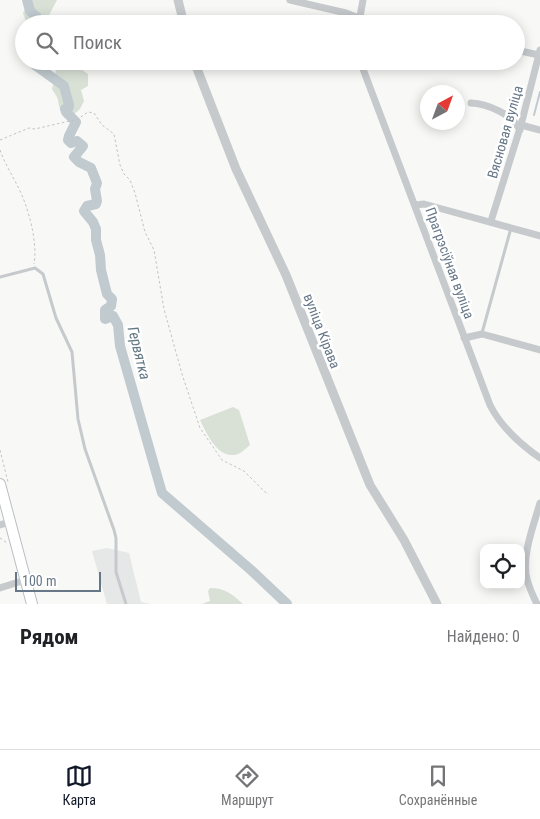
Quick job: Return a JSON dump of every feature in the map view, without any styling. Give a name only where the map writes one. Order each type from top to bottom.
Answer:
[{"type":"main road","points":[[0,484],[4,523],[32,604]]},
{"type":"street","points":[[178,0],[182,15]]},
{"type":"street","points":[[290,0],[349,15]]},
{"type":"street","points":[[360,15],[363,0]]},
{"type":"street","points":[[525,51],[539,52]]},
{"type":"street","name":"Вясновая вуліца","points":[[491,221],[521,127],[539,52]]},
{"type":"street","name":"вуліца Кірава","points":[[198,70],[236,169],[286,276],[370,485],[404,540],[437,604]]},
{"type":"street","name":"Прагрэсіўная вуліца","points":[[363,70],[494,413],[513,436],[540,458]]},
{"type":"street","points":[[471,104],[480,104],[505,115],[521,127],[540,130]]},
{"type":"street","points":[[415,205],[424,204],[540,236]]},
{"type":"street","points":[[464,338],[482,334],[540,350]]},
{"type":"street","points":[[537,604],[528,584],[526,558],[540,503]]},
{"type":"street","points":[[0,588],[25,580]]},
{"type":"lane","points":[[482,334],[511,228]]},
{"type":"lane","points":[[0,277],[32,268],[38,269],[43,274],[56,318],[72,352],[78,418],[85,449],[114,530],[116,538],[116,572],[126,604]]},
{"type":"path","points":[[0,140],[29,128],[34,129],[78,119],[88,112],[97,116],[107,129],[114,134],[120,165],[135,193],[144,232],[154,250],[164,309],[182,374],[200,428],[222,460],[244,471],[269,494]]},
{"type":"path","points":[[0,150],[22,194],[30,217],[34,255],[32,268]]},
{"type":"path","points":[[0,538],[7,543]]},
{"type":"shaded area","points":[[27,0],[57,0],[49,15],[24,15]]},
{"type":"shaded area","points":[[56,70],[82,70],[88,74],[88,86],[81,90],[84,101],[80,109],[73,115],[66,114],[60,109],[58,99],[52,89]]},
{"type":"shaded area","points":[[233,407],[239,410],[250,445],[236,455],[227,454],[217,448],[200,420]]},
{"type":"shaded area","points":[[107,548],[129,553],[141,602],[151,604],[107,604],[92,551]]},
{"type":"shaded area","points":[[210,588],[228,592],[243,604],[202,604],[210,601],[208,591]]},
{"type":"waterway","name":"Гервятка","points":[[27,0],[30,11],[35,15]]},
{"type":"waterway","name":"Гервятка","points":[[42,70],[64,86],[69,105],[65,109],[76,122],[68,140],[71,143],[77,141],[83,146],[74,157],[91,168],[97,183],[95,189],[96,204],[87,206],[84,211],[96,229],[101,270],[107,294],[112,299],[111,306],[105,310],[105,319],[108,318],[108,315],[113,316],[118,325],[120,346],[162,493],[251,570],[287,604]]},
{"type":"waterway","points":[[534,115],[540,92]]}]
